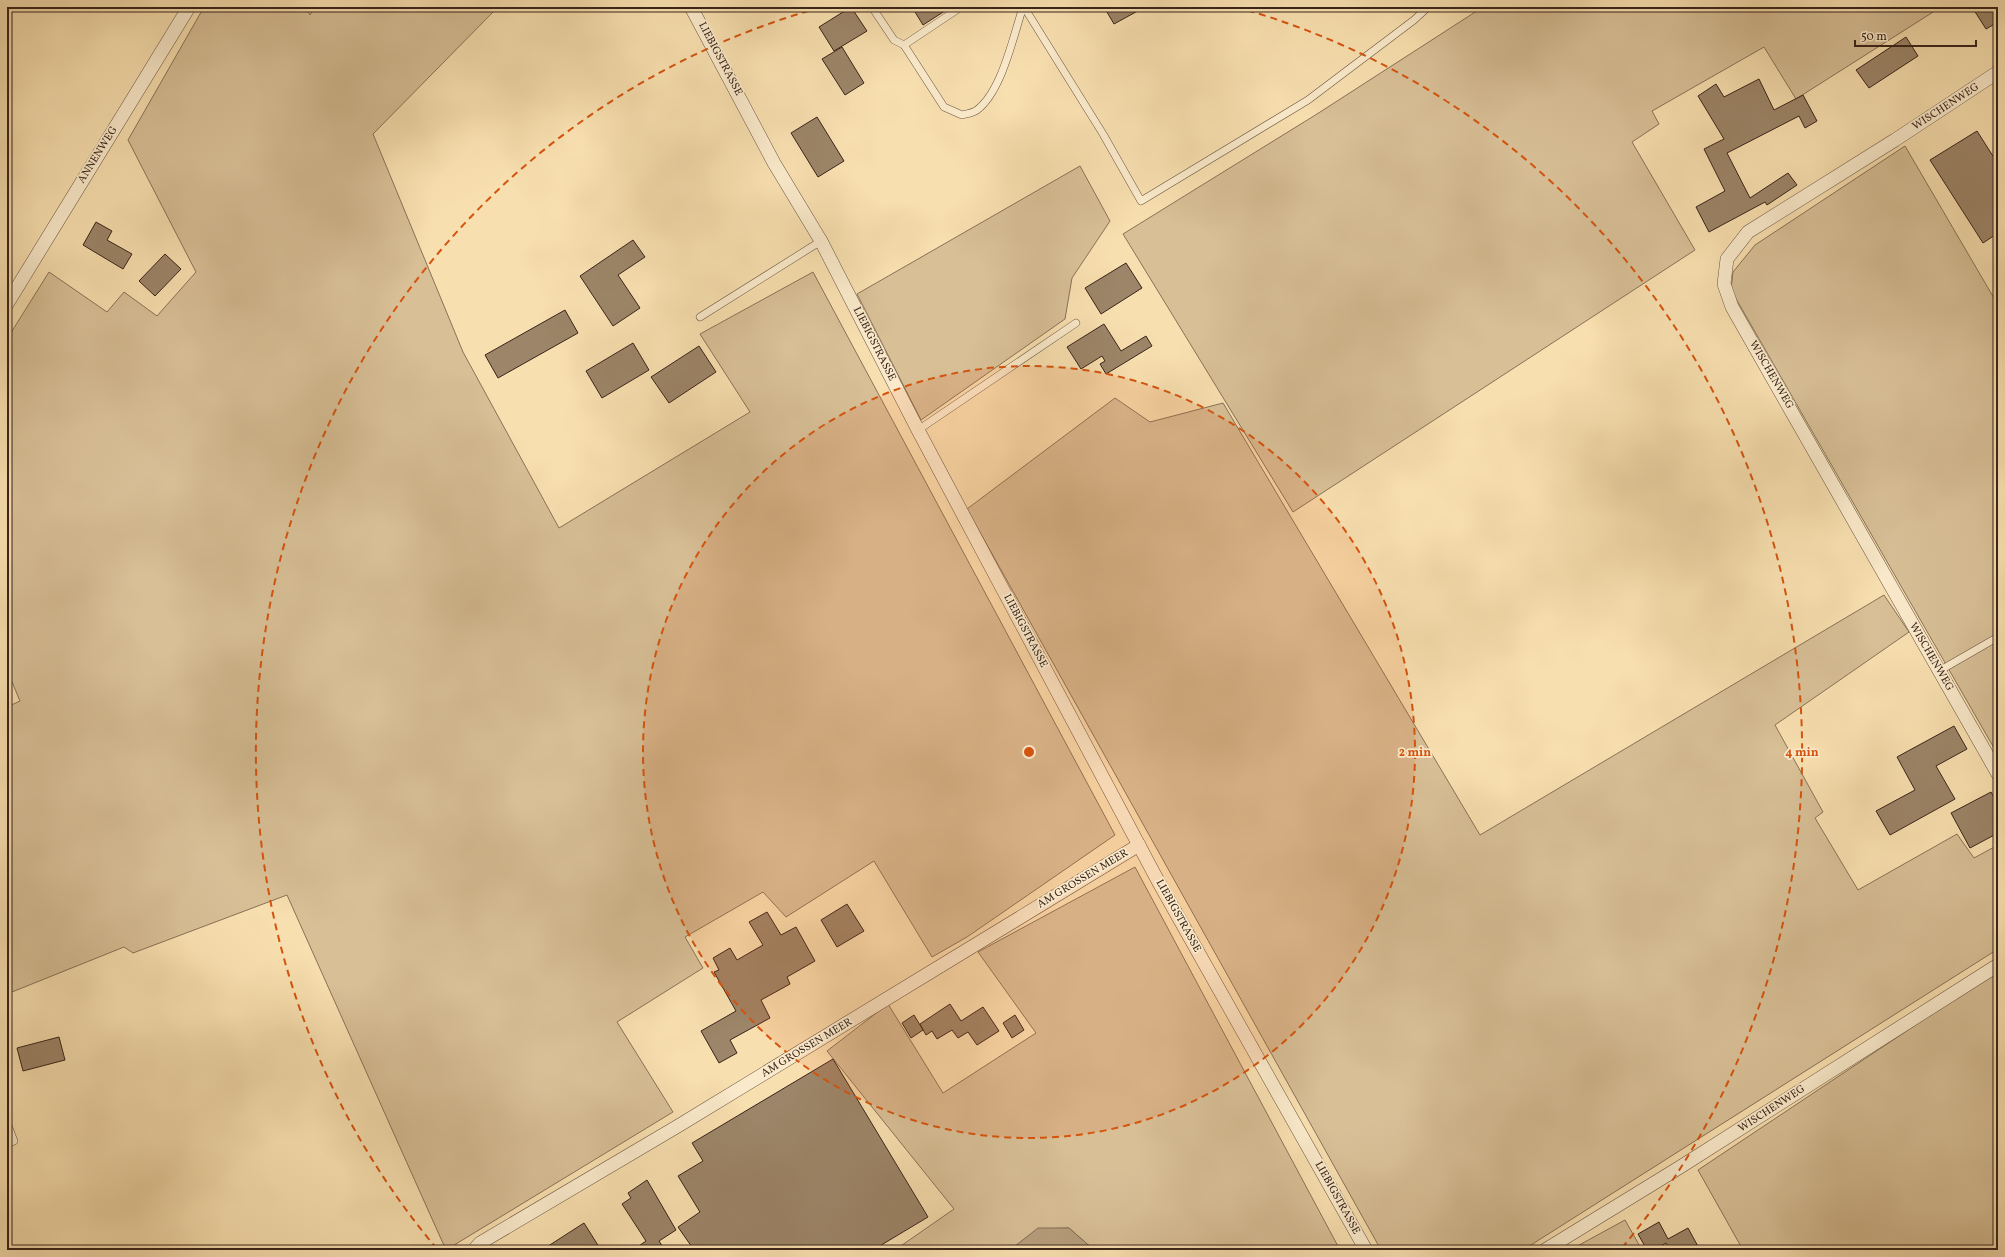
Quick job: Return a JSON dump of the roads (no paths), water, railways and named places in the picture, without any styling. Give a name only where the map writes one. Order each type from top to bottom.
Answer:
[{"type":"street","name":"ANNENWEG","points":[[7,304],[189,7]]},
{"type":"street","name":"LIEBIGSTRASSE","points":[[691,7],[774,163],[821,241],[918,430],[1158,881],[1366,1250]]},
{"type":"street","name":"WISCHENWEG","points":[[1998,72],[1895,140],[1748,232],[1727,259],[1724,284],[1732,308],[1998,774]]},
{"type":"street","name":"AM GROSSEN MEER","points":[[474,1250],[480,1243],[678,1126],[1139,845]]},
{"type":"street","name":"WISCHENWEG","points":[[1545,1250],[1677,1170],[1998,965]]},
{"type":"lane","points":[[872,7],[894,40],[904,45],[944,107],[962,115],[976,110],[991,93],[1004,72],[1024,7]]},
{"type":"lane","points":[[904,45],[961,7]]},
{"type":"lane","points":[[1024,7],[1102,134],[1141,201],[1308,100],[1414,20],[1428,7]]},
{"type":"lane","points":[[700,317],[821,241]]},
{"type":"lane","points":[[918,430],[1076,324]]},
{"type":"lane","points":[[1939,671],[1998,637]]},
{"type":"lane","points":[[7,1123],[14,1141],[7,1144]]}]
